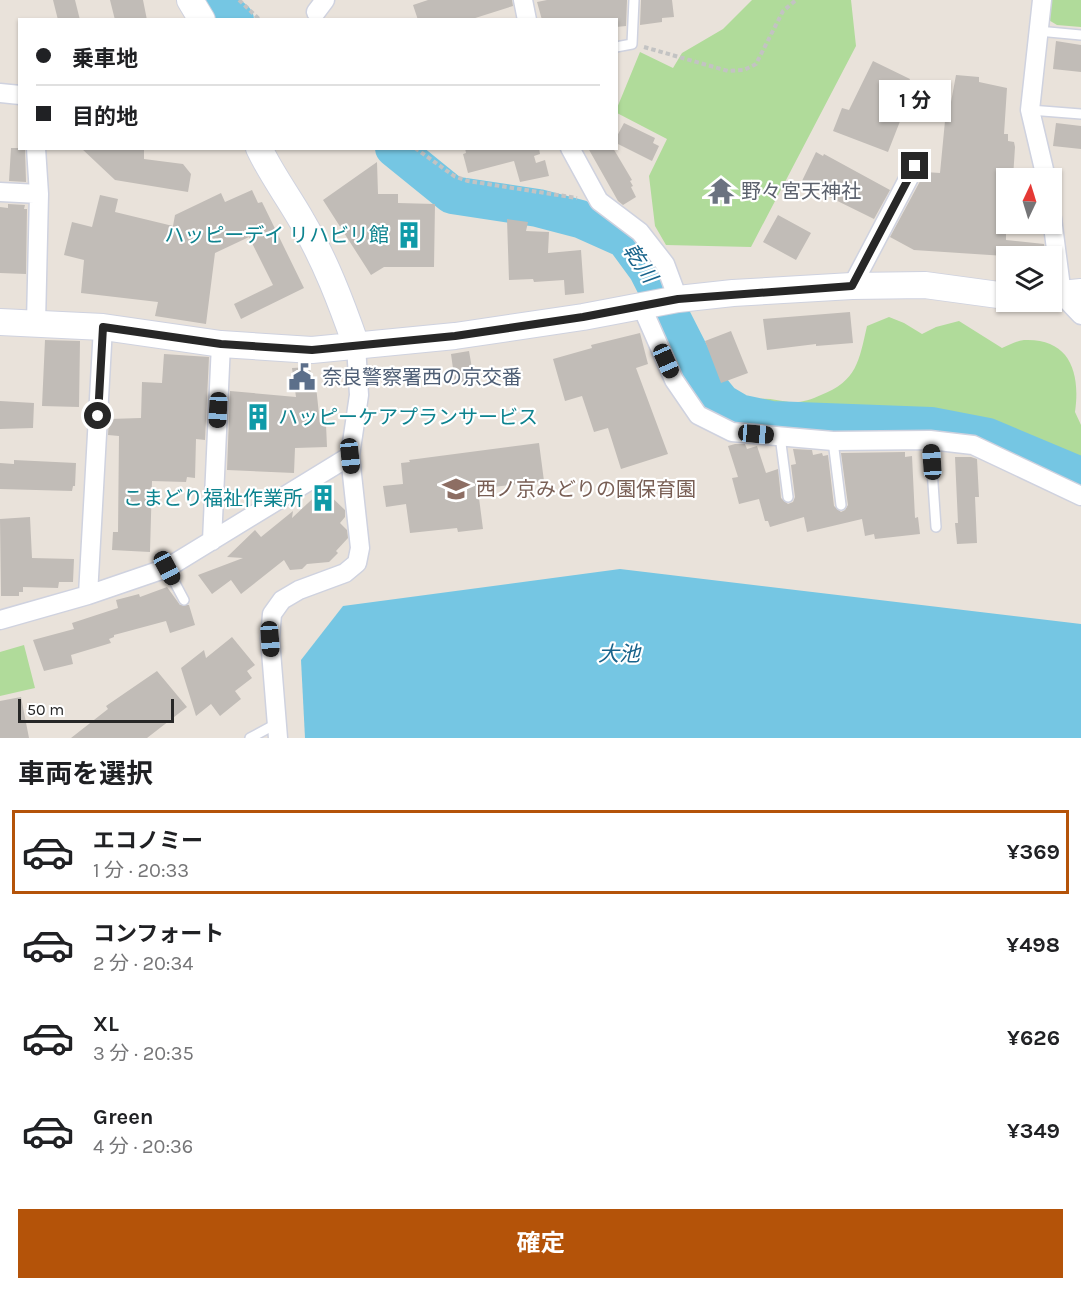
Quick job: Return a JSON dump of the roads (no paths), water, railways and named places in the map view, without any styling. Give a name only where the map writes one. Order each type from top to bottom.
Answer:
[{"type":"street","points":[[523,0],[527,18]]},
{"type":"street","points":[[1042,0],[1030,110],[1044,168]]},
{"type":"street","points":[[0,93],[18,95]]},
{"type":"street","points":[[36,150],[39,194],[36,323]]},
{"type":"street","points":[[260,150],[269,170],[303,221],[330,275],[356,345],[359,395],[350,456],[360,548],[357,563],[345,573],[299,590],[282,600],[272,614],[270,639],[277,731]]},
{"type":"street","points":[[571,150],[599,201],[640,232],[665,264],[678,299]]},
{"type":"street","points":[[852,286],[915,166]]},
{"type":"street","points":[[0,192],[39,194]]},
{"type":"street","points":[[1055,234],[1065,294],[1081,315]]},
{"type":"street","points":[[0,322],[103,327],[221,344],[312,350],[455,336],[583,317],[678,299],[852,286],[925,285],[996,295]]},
{"type":"street","points":[[641,305],[674,380],[698,415],[732,432],[833,441],[930,440],[973,445],[1081,495]]},
{"type":"street","points":[[88,595],[103,327]]},
{"type":"street","points":[[213,541],[221,344]]},
{"type":"street","points":[[0,620],[88,595],[167,568],[350,456]]},
{"type":"lane","points":[[618,47],[632,44],[634,0]]},
{"type":"lane","points":[[1038,31],[1081,35]]},
{"type":"lane","points":[[1030,110],[1081,114]]},
{"type":"lane","points":[[780,436],[788,497]]},
{"type":"lane","points":[[930,440],[936,527]]},
{"type":"lane","points":[[833,441],[841,505]]},
{"type":"lane","points":[[167,568],[184,600]]},
{"type":"lane","points":[[250,738],[277,731]]},
{"type":"water","name":"大池","points":[[620,569],[1081,624],[1081,738],[305,738],[301,660],[343,606]]},
{"type":"waterway","name":"乾川","points":[[211,0],[233,18]]},
{"type":"waterway","name":"乾川","points":[[396,150],[452,195],[538,208],[580,219],[625,239],[647,269],[704,381],[722,403],[739,413],[772,420],[931,426],[988,437],[1081,476]]},
{"type":"place","name":"野々宮天神社","points":[[721,191]]},
{"type":"place","name":"ハッピーデイ リハビリ館","points":[[409,235]]},
{"type":"place","name":"奈良警察署西の京交番","points":[[302,377]]},
{"type":"place","name":"ハッピーケアプランサービス","points":[[258,417]]},
{"type":"place","name":"西ノ京みどりの園保育園","points":[[456,489]]},
{"type":"place","name":"こまどり福祉作業所","points":[[323,498]]}]
